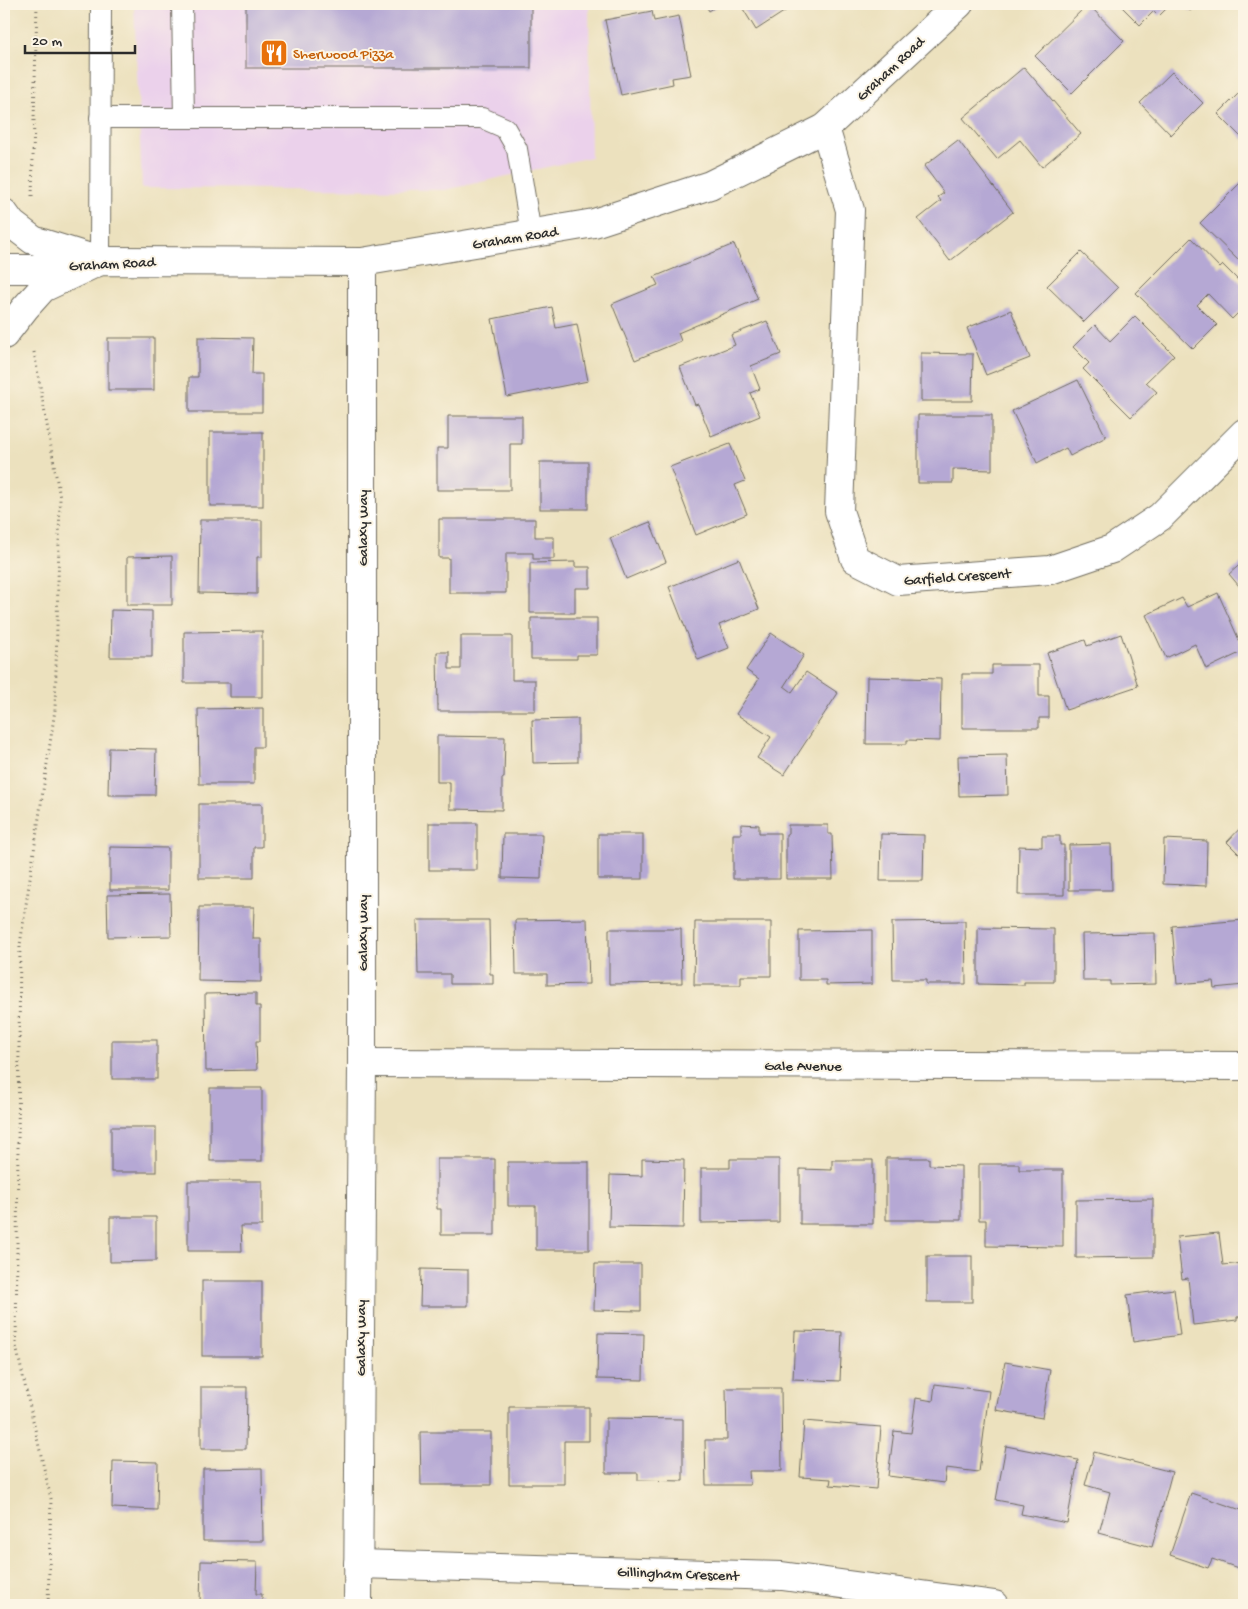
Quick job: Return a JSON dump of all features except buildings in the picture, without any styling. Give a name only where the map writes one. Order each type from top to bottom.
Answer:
[{"type":"street","name":"Graham Road","points":[[4,269],[34,269],[100,261],[362,262],[594,223],[710,185],[825,128],[959,4]]},
{"type":"street","name":"Garfield Crescent","points":[[825,128],[850,210],[839,510],[855,559],[898,580],[1050,570],[1112,550],[1160,517],[1244,433]]},
{"type":"street","points":[[4,213],[12,224],[33,240],[100,261]]},
{"type":"street","points":[[4,336],[43,288],[100,261]]},
{"type":"street","name":"Galaxy Way","points":[[358,1605],[362,1063],[362,262]]},
{"type":"street","name":"Gale Avenue","points":[[362,1063],[1244,1066]]},
{"type":"street","name":"Gillingham Crescent","points":[[358,1564],[782,1576],[995,1605]]},
{"type":"lane","points":[[100,261],[101,4]]},
{"type":"lane","points":[[182,4],[184,118]]},
{"type":"lane","points":[[100,118],[482,118],[504,128],[517,150],[531,234]]},
{"type":"path","points":[[33,240],[36,4]]},
{"type":"path","points":[[25,308],[60,498],[55,710],[20,945],[19,975],[16,1346],[51,1499],[48,1605]]},
{"type":"shaded area","points":[[134,4],[589,4],[591,157],[445,190],[142,188]]},
{"type":"place","name":"Sherwood Pizza","points":[[274,53]]}]
